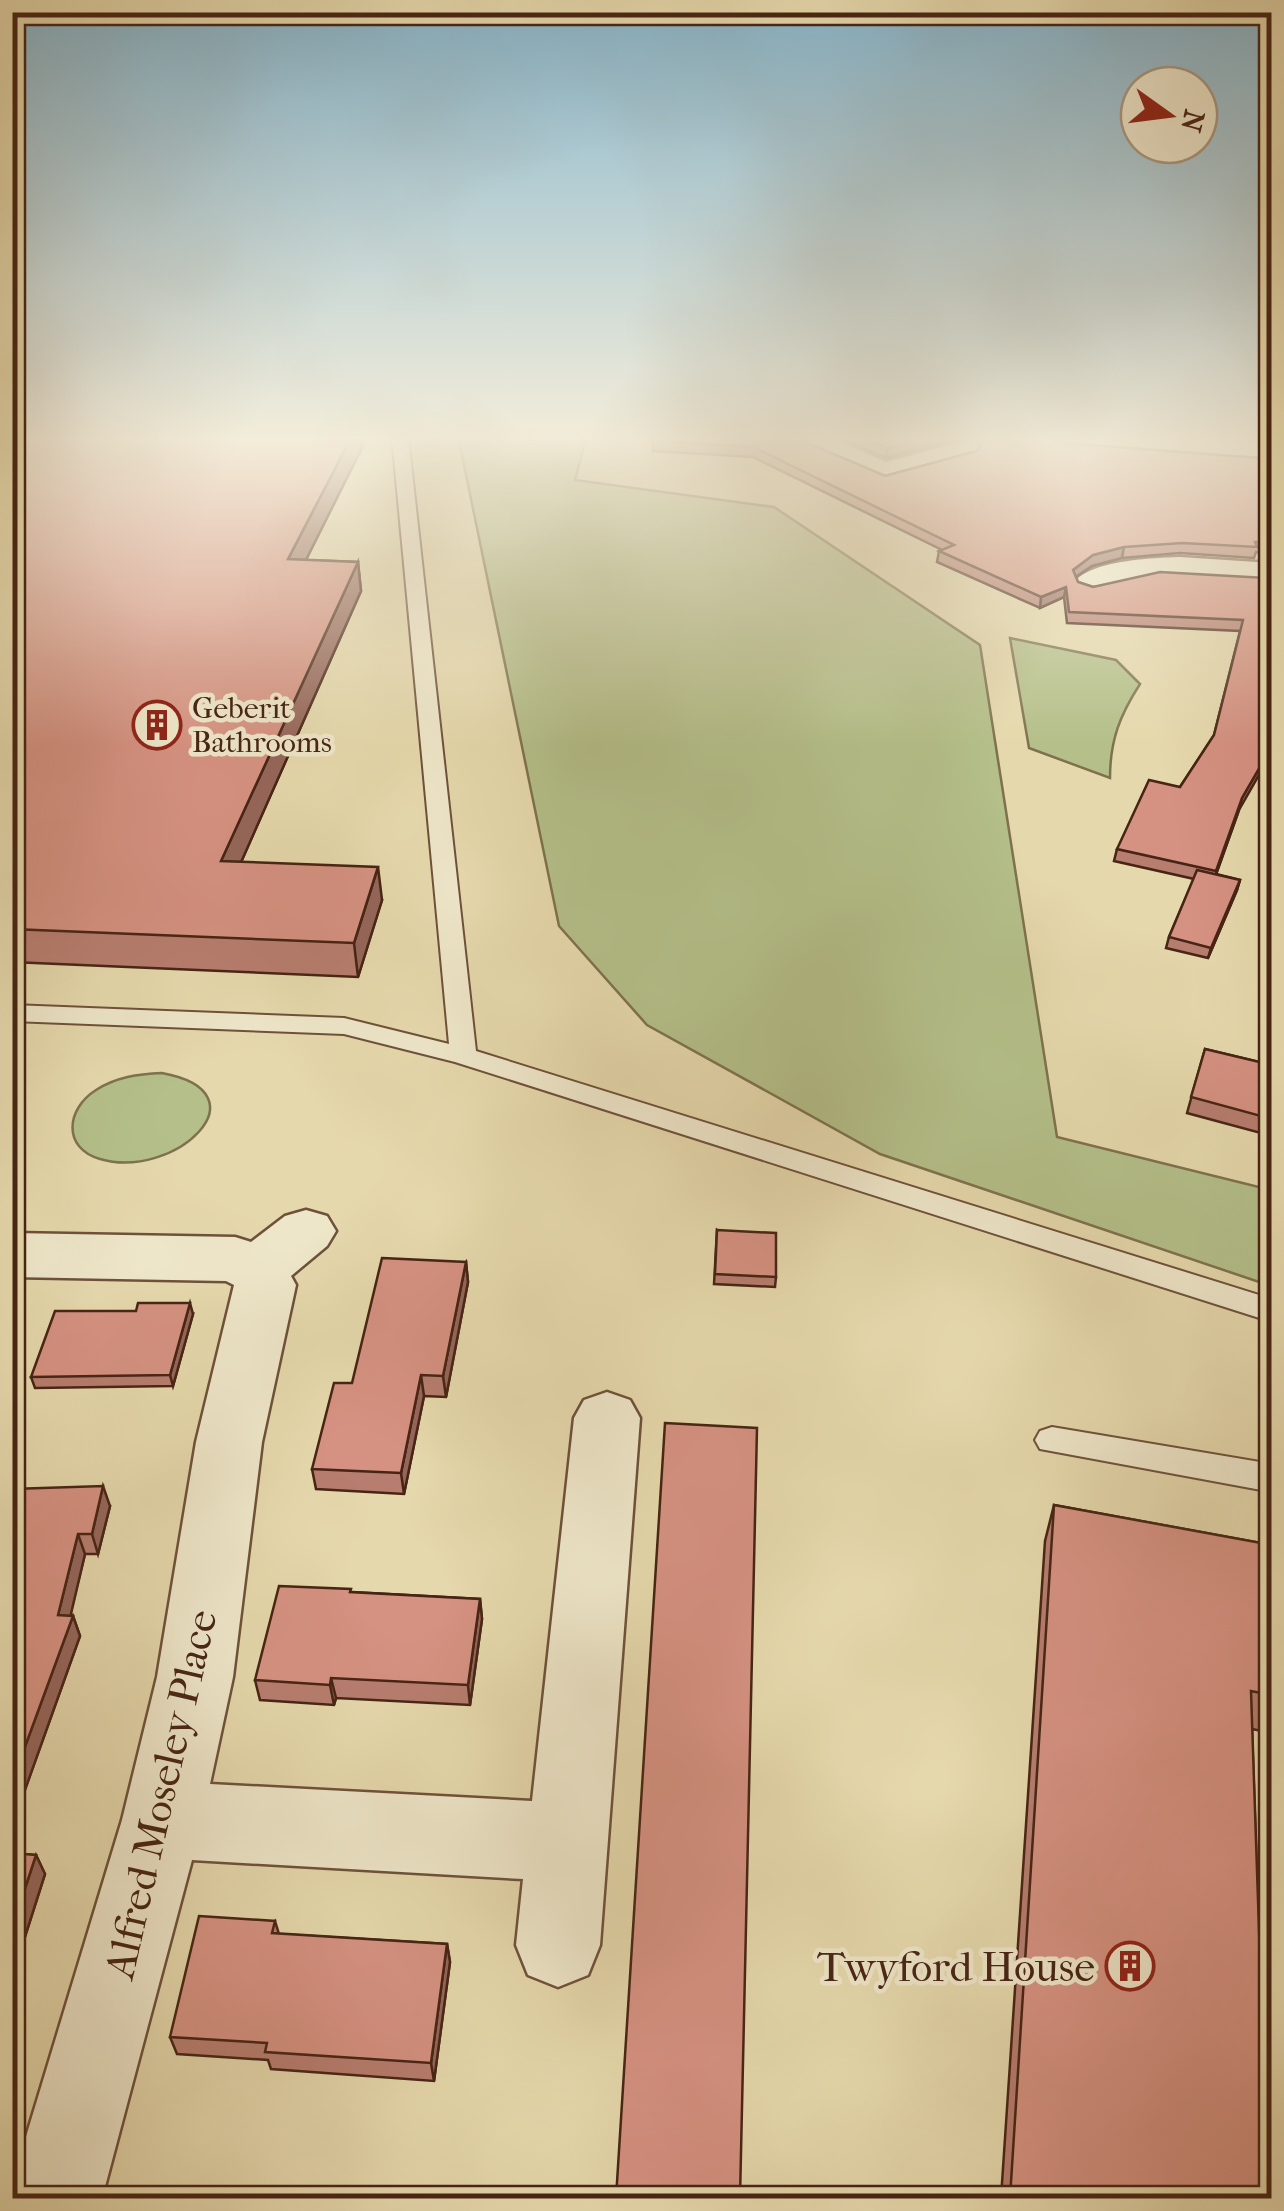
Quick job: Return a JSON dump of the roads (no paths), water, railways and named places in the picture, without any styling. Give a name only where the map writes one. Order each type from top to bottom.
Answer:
[{"type":"street","points":[[1064,554],[1106,577],[1179,567],[1272,574]]},
{"type":"street","name":"Alfred Moseley Place","points":[[12,1255],[235,1259],[282,1250],[265,1285],[229,1442],[196,1678],[162,1820],[56,2198]]},
{"type":"street","points":[[558,1945],[607,1418]]},
{"type":"street","points":[[162,1820],[567,1842]]},
{"type":"lane","points":[[410,539],[463,1056]]},
{"type":"lane","points":[[12,1013],[344,1026],[463,1056],[1272,1311]]},
{"type":"lane","points":[[1052,1440],[1272,1478]]},
{"type":"place","name":"Geberit Bathrooms","points":[[157,725]]},
{"type":"place","name":"Twyford House","points":[[1130,1966]]}]
